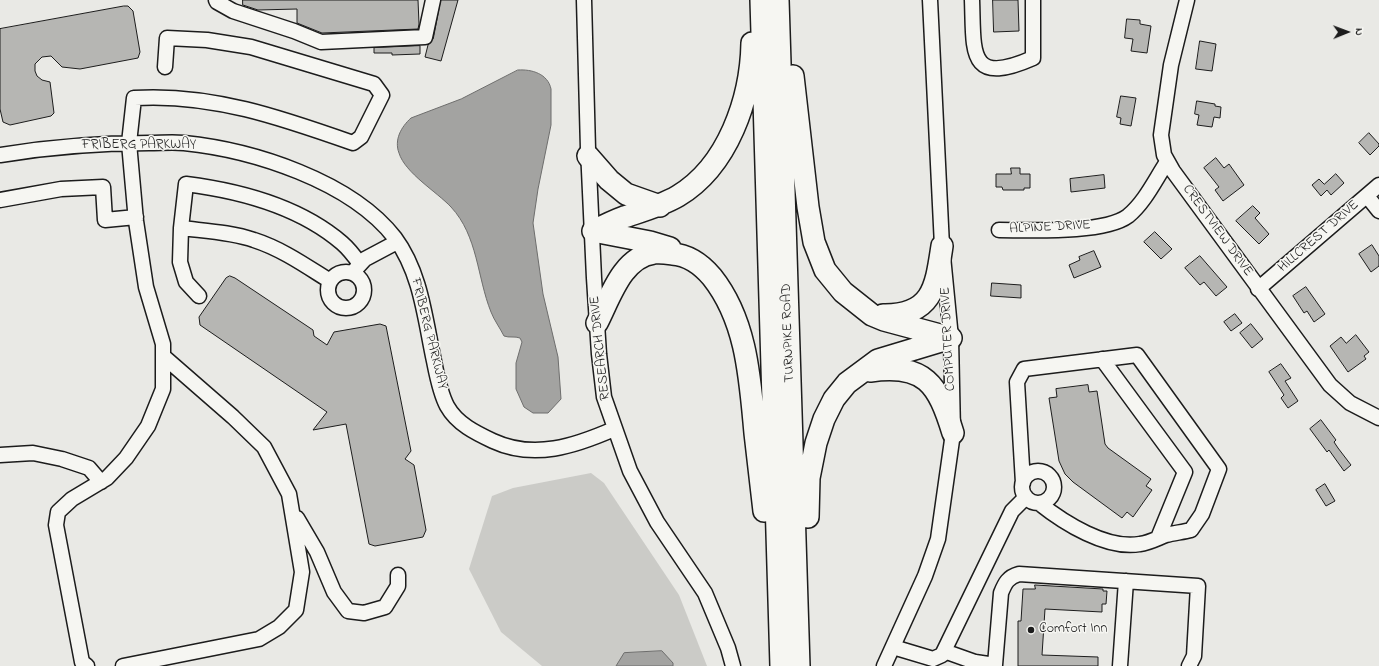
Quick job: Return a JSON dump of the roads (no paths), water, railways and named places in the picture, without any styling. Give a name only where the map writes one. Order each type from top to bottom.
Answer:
[{"type":"highway","points":[[593,231],[622,218],[660,206],[682,193],[707,171],[722,153],[742,107],[749,72],[752,47],[752,0]]},
{"type":"highway","name":"TURNPIKE ROAD","points":[[761,0],[780,666]]},
{"type":"highway","points":[[778,0],[789,27],[806,191],[814,242],[825,270],[843,292],[872,315],[884,320],[951,338]]},
{"type":"highway","name":"TURNPIKE ROAD","points":[[778,0],[800,666]]},
{"type":"highway","points":[[588,156],[609,180],[626,194],[660,206]]},
{"type":"highway","points":[[593,231],[650,242],[683,254],[697,262],[724,292],[743,341],[749,375],[780,666]]},
{"type":"highway","points":[[872,315],[901,314],[924,303],[936,282],[942,246]]},
{"type":"highway","points":[[597,323],[622,274],[635,260],[654,253],[683,254]]},
{"type":"highway","points":[[808,666],[809,478],[816,444],[824,419],[834,400],[847,383],[878,360],[951,338]]},
{"type":"highway","points":[[862,372],[896,369],[906,370],[923,378],[937,392],[944,406],[953,433]]},
{"type":"street","points":[[216,0],[233,11],[294,31],[321,42],[425,37],[433,0]]},
{"type":"street","name":"COMPUTER DRIVE","points":[[884,666],[926,576],[938,539],[953,433],[951,338],[942,246],[930,0]]},
{"type":"street","points":[[972,0],[974,50],[979,61],[988,67],[1013,67],[1033,58],[1033,0]]},
{"type":"street","name":"CRESTVIEW DRIVE","points":[[1187,0],[1171,65],[1163,116],[1161,145],[1167,162],[1258,289],[1333,389],[1350,403],[1379,418]]},
{"type":"street","name":"RESEARCH DRIVE","points":[[585,3],[588,156],[597,323],[604,397],[630,471],[657,522],[705,593],[728,648],[733,666]]},
{"type":"street","points":[[87,666],[82,662],[56,525],[58,512],[72,499],[107,478],[126,458],[148,426],[163,389],[163,344],[146,287],[136,217],[129,143],[134,98],[159,96],[226,104],[278,117],[354,143],[361,137],[382,95],[374,84],[251,47],[207,40],[167,38],[166,67]]},
{"type":"street","name":"FRIBERG PARKWAY","points":[[0,155],[64,146],[129,143],[183,143],[209,147],[272,162],[300,172],[353,198],[376,219],[397,242],[408,260],[418,285],[438,379],[447,406],[462,423],[476,433],[497,443],[517,450],[540,451],[560,448],[587,441],[614,429]]},
{"type":"street","name":"ALPINE DRIVE","points":[[999,230],[1075,229],[1118,221],[1126,217],[1141,203],[1167,162]]},
{"type":"street","points":[[200,296],[186,282],[180,262],[181,228],[186,184],[217,188],[248,195],[277,206],[316,225],[343,244],[357,269],[364,286],[364,294],[359,302],[352,307],[343,308],[330,298],[328,289],[330,281],[340,273],[357,269],[365,259],[381,249],[397,242]]},
{"type":"street","name":"HILLCREST DRIVE","points":[[1258,289],[1379,186]]},
{"type":"street","points":[[0,200],[60,189],[103,187],[105,220],[136,217]]},
{"type":"street","points":[[1367,196],[1379,211]]},
{"type":"street","points":[[181,228],[218,232],[254,240],[286,253],[330,281]]},
{"type":"street","points":[[1023,483],[1027,476],[1033,472],[1040,472],[1048,475],[1054,488],[1052,495],[1046,501],[1039,503],[1032,502],[1026,497],[1022,490],[1023,483],[1017,382],[1024,369],[1137,355],[1219,470],[1202,514],[1191,530],[1140,544],[1115,544],[1101,540],[1051,513],[1039,503]]},
{"type":"street","points":[[123,666],[259,639],[278,627],[296,610],[302,572],[289,494],[264,447],[233,417],[163,356]]},
{"type":"street","points":[[1102,359],[1185,472],[1158,538]]},
{"type":"street","points":[[0,455],[33,452],[62,459],[89,468],[101,482]]},
{"type":"street","points":[[893,647],[933,659],[942,655],[1012,511],[1026,497]]},
{"type":"street","points":[[292,511],[317,552],[334,592],[348,611],[364,613],[385,607],[398,586],[398,575]]},
{"type":"street","points":[[944,651],[975,662],[995,665],[1001,594],[1005,583],[1011,577],[1019,574],[1198,586],[1194,656],[1189,666]]},
{"type":"street","points":[[1120,666],[1126,581]]},
{"type":"place","name":"Comfort Inn","points":[[1031,630]]}]
